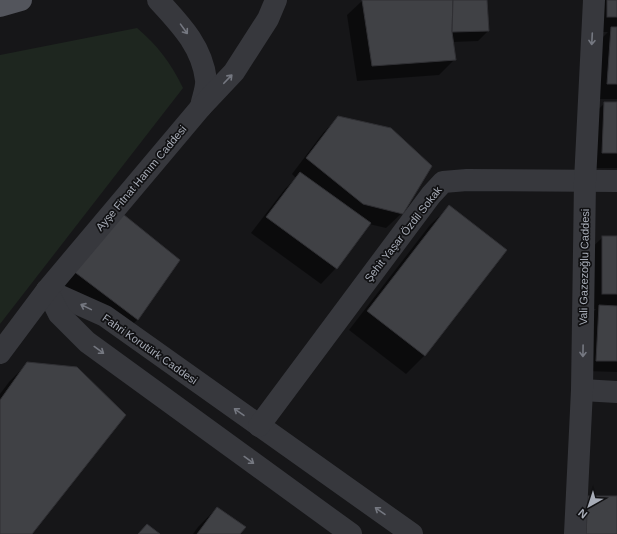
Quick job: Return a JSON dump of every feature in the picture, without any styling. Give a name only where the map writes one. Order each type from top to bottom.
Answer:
[{"type":"main road","points":[[0,6],[21,0]]},
{"type":"street","points":[[158,0],[184,27],[198,51],[206,81],[201,107]]},
{"type":"street","name":"Ayşe Fitnat Hanım Caddesi","points":[[0,353],[47,290],[201,107],[234,72],[268,19],[276,0]]},
{"type":"street","name":"Vali Gazezoğlu Caddesi","points":[[575,534],[582,390],[585,181],[594,0]]},
{"type":"street","name":"Şehit Yaşar Özdil Sokak","points":[[259,426],[431,195],[443,182],[467,180],[617,181]]},
{"type":"street","points":[[47,290],[59,314],[87,342],[351,534]]},
{"type":"street","name":"Fahri Korutürk Caddesi","points":[[47,290],[105,316],[412,534]]},
{"type":"street","points":[[582,390],[617,392]]},
{"type":"shaded area","points":[[137,28],[163,55],[174,70],[183,88],[0,324],[0,55]]},
{"type":"building","points":[[362,0],[453,0],[452,32],[456,60],[372,66]]},
{"type":"building","points":[[453,0],[487,0],[489,31],[452,32]]},
{"type":"building","points":[[607,0],[617,0],[617,17],[607,17]]},
{"type":"building","points":[[611,27],[617,27],[617,84],[607,84]]},
{"type":"building","points":[[604,102],[617,102],[617,153],[602,153]]},
{"type":"building","points":[[338,116],[391,128],[432,166],[403,214],[363,204],[306,158]]},
{"type":"building","points":[[300,172],[371,223],[337,269],[266,217]]},
{"type":"building","points":[[449,205],[507,250],[425,356],[367,311]]},
{"type":"building","points":[[118,210],[180,260],[138,320],[72,270]]},
{"type":"building","points":[[602,236],[617,236],[617,294],[602,294]]},
{"type":"building","points":[[599,305],[617,306],[617,361],[596,361]]},
{"type":"building","points":[[27,362],[77,367],[126,415],[32,534],[0,534],[0,400]]},
{"type":"building","points":[[588,496],[617,496],[617,534],[586,534]]},
{"type":"building","points":[[217,507],[246,527],[240,534],[197,534]]},
{"type":"building","points":[[147,524],[160,534],[138,534]]}]
